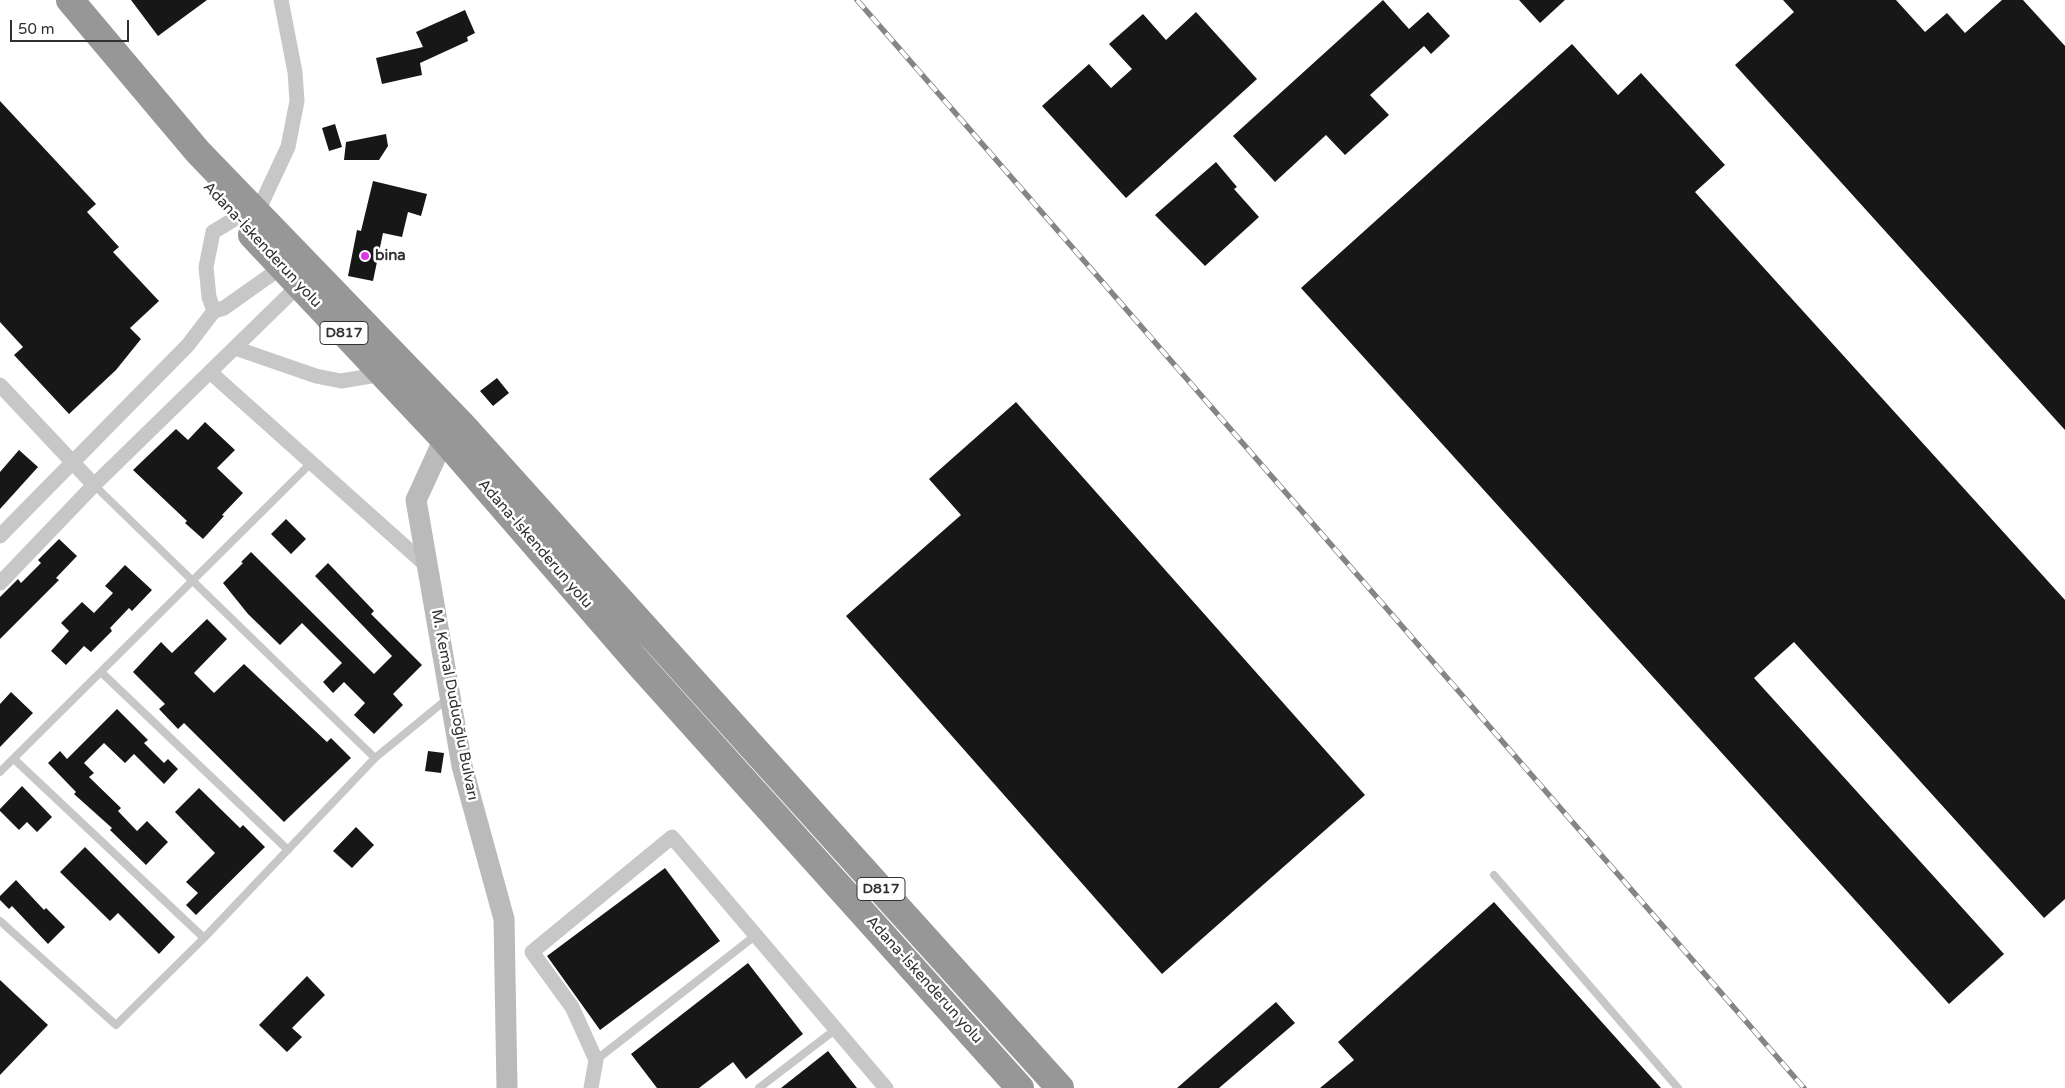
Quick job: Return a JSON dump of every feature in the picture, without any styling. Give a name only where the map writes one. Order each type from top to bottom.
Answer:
[{"type":"highway","name":"Adana-İskenderun yolu","points":[[48,0],[189,167],[247,215],[291,276],[383,374],[453,431],[640,665],[1020,1088]]},
{"type":"highway","name":"D817","points":[[70,0],[198,152],[247,215],[453,431],[664,646],[1060,1088]]},
{"type":"street","points":[[214,311],[209,297],[206,267],[214,232],[247,215],[288,147],[297,101],[295,72],[281,0]]},
{"type":"street","points":[[0,536],[188,345],[214,311],[291,276]]},
{"type":"street","points":[[0,583],[94,485],[235,348],[291,276]]},
{"type":"street","points":[[235,348],[316,376],[341,381],[383,374]]},
{"type":"street","points":[[210,372],[428,567]]},
{"type":"street","points":[[0,385],[94,485]]},
{"type":"street","name":"M. Kemal Duduoğlu Bulvarı","points":[[453,431],[416,500],[462,766],[504,919],[507,1088]]},
{"type":"street","points":[[591,1088],[596,1060],[572,1007],[532,952],[672,837],[886,1088]]},
{"type":"lane","points":[[0,772],[191,580],[311,463]]},
{"type":"lane","points":[[94,485],[375,758]]},
{"type":"lane","points":[[101,672],[288,850]]},
{"type":"lane","points":[[0,921],[116,1025],[204,938],[375,758],[450,696]]},
{"type":"lane","points":[[14,759],[204,938]]},
{"type":"lane","points":[[1494,875],[1678,1088]]},
{"type":"lane","points":[[596,1060],[756,935]]},
{"type":"lane","points":[[759,1088],[836,1029]]},
{"type":"building","points":[[131,0],[207,0],[158,36]]},
{"type":"building","points":[[1383,0],[1409,29],[1428,12],[1450,36],[1431,54],[1424,46],[1370,95],[1389,115],[1345,155],[1326,135],[1275,182],[1233,136]]},
{"type":"building","points":[[1519,0],[1565,0],[1540,23]]},
{"type":"building","points":[[1783,0],[1896,0],[1925,32],[1947,13],[1965,33],[2002,0],[2023,0],[2065,46],[2065,430],[1735,65],[1794,12]]},
{"type":"building","points":[[465,10],[475,33],[467,37],[468,41],[420,63],[422,75],[382,84],[376,58],[423,47],[416,32]]},
{"type":"building","points":[[1196,12],[1257,79],[1126,198],[1042,106],[1089,64],[1111,88],[1132,69],[1109,44],[1143,14],[1166,40]]},
{"type":"building","points":[[1572,44],[1618,95],[1641,73],[1725,165],[1695,192],[2065,600],[2065,899],[2044,918],[1794,642],[1754,678],[2004,954],[1949,1004],[1301,288]]},
{"type":"building","points":[[0,101],[96,204],[87,212],[119,247],[113,252],[159,301],[130,328],[141,339],[116,370],[69,414],[14,355],[23,347],[0,322]]},
{"type":"building","points":[[335,124],[342,147],[329,151],[322,128]]},
{"type":"building","points":[[386,134],[388,146],[379,160],[344,160],[346,142]]},
{"type":"building","points":[[1216,162],[1237,187],[1234,189],[1259,217],[1205,266],[1155,215]]},
{"type":"building","points":[[373,181],[427,194],[421,216],[408,212],[402,237],[383,233],[373,281],[348,276],[357,230],[361,231]]},
{"type":"building","points":[[497,378],[509,393],[493,406],[480,391]]},
{"type":"building","points":[[1016,402],[1365,795],[1162,974],[846,616],[961,515],[929,479]]},
{"type":"building","points":[[205,422],[235,450],[217,468],[243,493],[203,539],[185,523],[187,521],[133,470],[176,429],[188,440]]},
{"type":"building","points":[[19,450],[38,467],[0,509],[0,472]]},
{"type":"building","points":[[286,519],[306,539],[291,554],[271,534]]},
{"type":"building","points":[[59,539],[77,556],[56,578],[59,580],[0,639],[0,597],[18,579],[21,583],[41,563],[38,560]]},
{"type":"building","points":[[251,552],[374,674],[392,656],[315,576],[328,563],[374,611],[371,614],[422,665],[393,694],[403,705],[374,734],[354,715],[365,703],[344,682],[333,693],[323,682],[342,663],[302,623],[280,645],[248,614],[223,583]]},
{"type":"building","points":[[125,565],[152,590],[132,611],[129,608],[110,628],[112,631],[91,652],[84,646],[66,665],[51,651],[69,631],[61,623],[82,602],[94,613],[113,593],[105,586]]},
{"type":"building","points":[[207,619],[227,639],[194,673],[214,693],[244,664],[327,742],[331,738],[351,758],[284,822],[184,723],[178,729],[159,709],[165,704],[133,672],[161,642],[172,653]]},
{"type":"building","points":[[11,692],[33,713],[0,747],[0,704]]},
{"type":"building","points":[[117,709],[148,740],[144,743],[164,763],[168,759],[178,769],[164,784],[134,754],[125,763],[104,743],[84,763],[94,773],[89,777],[121,808],[118,811],[137,831],[147,821],[168,842],[146,865],[110,830],[112,828],[74,794],[76,792],[48,763],[60,751],[67,759]]},
{"type":"building","points":[[428,751],[444,753],[441,773],[425,771]]},
{"type":"building","points":[[22,786],[52,817],[37,832],[27,822],[19,830],[0,811]]},
{"type":"building","points":[[199,788],[240,828],[243,825],[265,847],[196,915],[186,905],[198,893],[186,882],[215,853],[175,812]]},
{"type":"building","points":[[356,827],[374,845],[352,868],[333,851]]},
{"type":"building","points":[[85,847],[175,937],[159,954],[118,913],[110,921],[60,872]]},
{"type":"building","points":[[665,868],[720,941],[600,1030],[547,956]]},
{"type":"building","points":[[16,880],[44,910],[46,908],[65,927],[48,944],[12,906],[9,909],[0,900],[0,896]]},
{"type":"building","points":[[1494,902],[1661,1088],[1320,1088],[1354,1060],[1338,1042]]},
{"type":"building","points":[[748,963],[803,1034],[746,1079],[733,1062],[699,1088],[657,1088],[631,1054]]},
{"type":"building","points":[[307,976],[325,995],[292,1028],[302,1037],[287,1052],[259,1025]]},
{"type":"building","points":[[0,980],[48,1025],[0,1075]]},
{"type":"building","points":[[1276,1002],[1295,1023],[1219,1088],[1177,1088]]},
{"type":"building","points":[[828,1051],[857,1088],[781,1088]]},
{"type":"railway","points":[[857,0],[1804,1088]]},
{"type":"place","name":"bina","points":[[365,256]]}]
